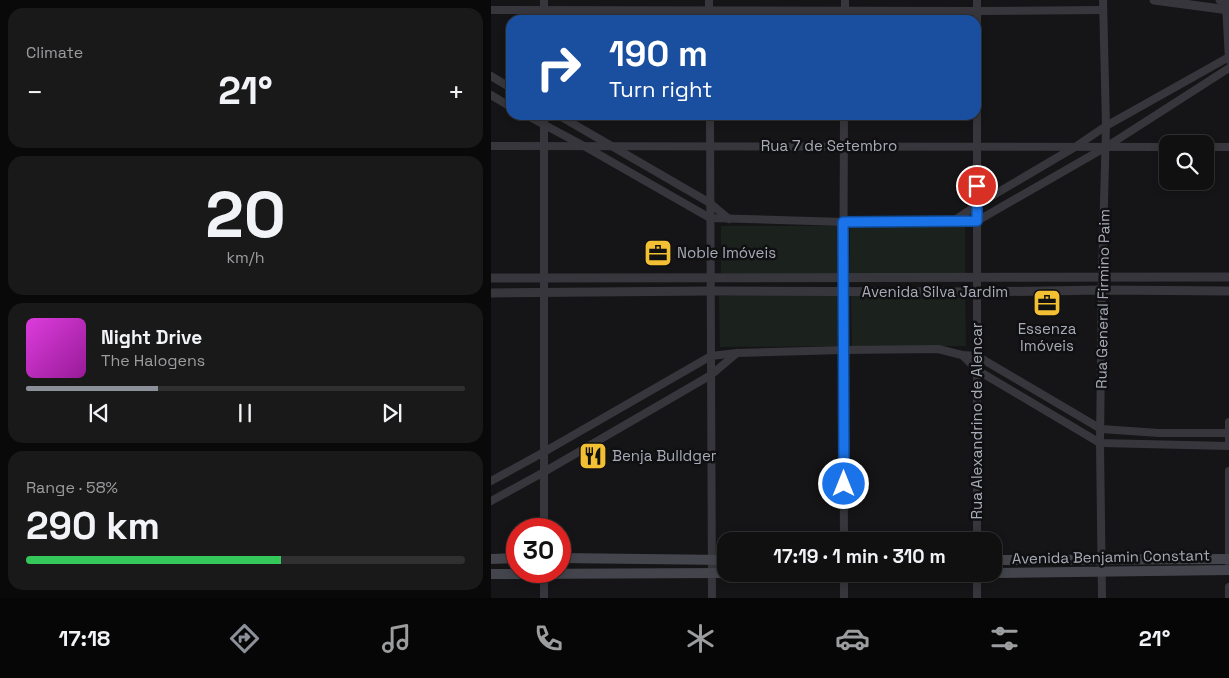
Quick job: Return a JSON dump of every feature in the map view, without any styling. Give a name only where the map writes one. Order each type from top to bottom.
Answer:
[{"type":"main road","points":[[491,559],[506,558]]},
{"type":"main road","points":[[571,558],[717,560]]},
{"type":"main road","name":"Avenida Benjamin Constant","points":[[1002,560],[1229,559]]},
{"type":"main road","name":"Avenida Benjamin Constant","points":[[1002,573],[1229,570]]},
{"type":"main road","points":[[571,572],[717,573]]},
{"type":"main road","points":[[491,574],[506,573]]},
{"type":"street","points":[[544,0],[544,15]]},
{"type":"street","points":[[709,0],[709,15]]},
{"type":"street","points":[[845,0],[845,15]]},
{"type":"street","name":"Rua Alexandrino de Alencar","points":[[977,0],[977,15]]},
{"type":"street","name":"Rua General Firmino Paim","points":[[1102,598],[1100,443],[1106,147],[1103,0]]},
{"type":"street","points":[[1154,0],[1226,4],[1229,62]]},
{"type":"street","points":[[491,10],[1103,10]]},
{"type":"street","points":[[952,222],[1106,126],[1229,57]]},
{"type":"street","points":[[535,120],[710,218],[843,222],[977,221],[1106,147],[1229,68]]},
{"type":"street","points":[[491,76],[506,85]]},
{"type":"street","points":[[491,95],[506,104]]},
{"type":"street","points":[[544,120],[544,518]]},
{"type":"street","points":[[567,120],[710,203],[729,219]]},
{"type":"street","points":[[710,120],[712,598]]},
{"type":"street","points":[[844,120],[844,532]]},
{"type":"street","name":"Rua Alexandrino de Alencar","points":[[977,120],[977,532]]},
{"type":"street","name":"Rua 7 de Setembro","points":[[491,146],[1159,147]]},
{"type":"street","points":[[1214,147],[1229,147]]},
{"type":"street","points":[[1229,277],[1224,285],[1229,291]]},
{"type":"street","name":"Avenida Silva Jardim","points":[[491,278],[1229,277]]},
{"type":"street","name":"Avenida Silva Jardim","points":[[491,293],[1229,291]]},
{"type":"street","points":[[491,481],[711,356],[737,353],[938,349],[962,355],[977,356],[1101,429],[1159,433],[1229,433]]},
{"type":"street","points":[[491,501],[711,375],[737,353]]},
{"type":"street","points":[[962,355],[977,370],[1100,443],[1229,445],[1229,422]]},
{"type":"street","points":[[1229,471],[1229,563]]},
{"type":"street","points":[[844,582],[844,598]]},
{"type":"street","points":[[977,582],[977,598]]},
{"type":"street","points":[[544,583],[544,598]]},
{"type":"street","points":[[1229,587],[1229,598]]},
{"type":"shaded area","points":[[965,224],[965,275],[850,276],[850,225]]},
{"type":"shaded area","points":[[721,226],[838,226],[838,274],[721,273]]},
{"type":"shaded area","points":[[837,295],[837,346],[720,347],[719,296]]},
{"type":"shaded area","points":[[965,295],[966,346],[852,346],[851,296]]},
{"type":"place","name":"Noble Imóveis","points":[[658,253]]},
{"type":"place","name":"Essenza Imóveis","points":[[1047,303]]},
{"type":"place","name":"Benja Bulldger","points":[[593,456]]},
{"type":"route","points":[[844,484],[843,222],[977,221],[977,186]]}]
